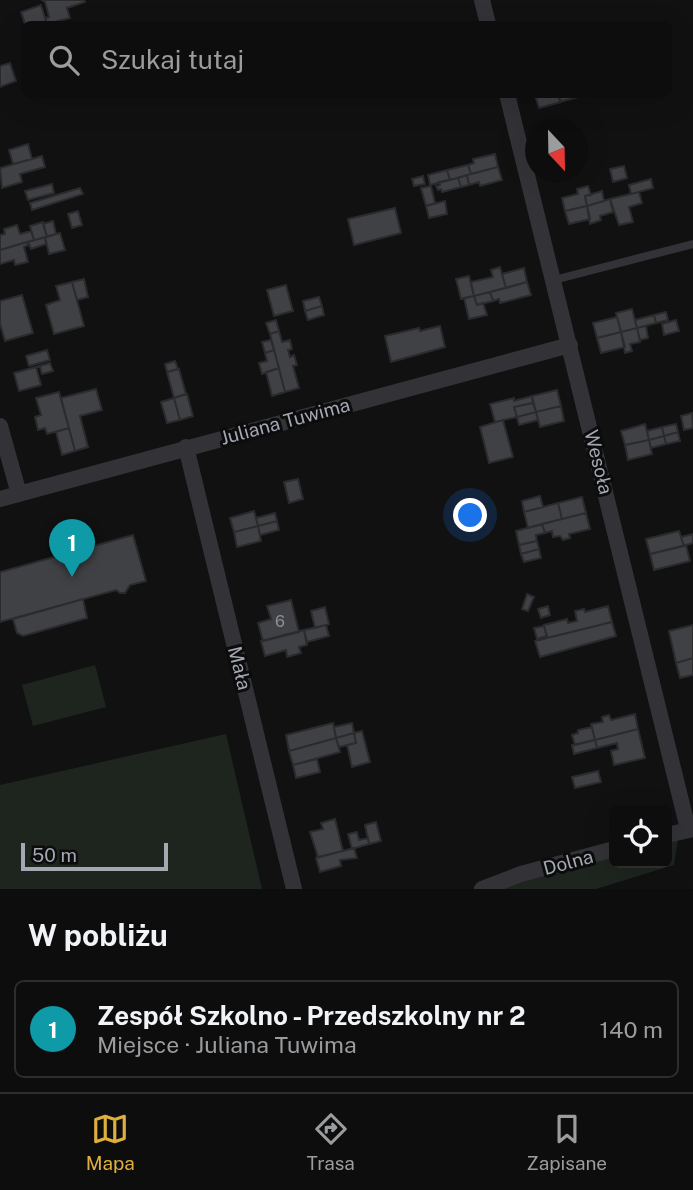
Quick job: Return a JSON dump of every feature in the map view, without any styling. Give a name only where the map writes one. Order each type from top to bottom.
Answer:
[{"type":"street","points":[[482,0],[487,21]]},
{"type":"street","name":"Wesoła","points":[[508,98],[690,829]]},
{"type":"street","name":"Juliana Tuwima","points":[[0,499],[570,345]]},
{"type":"street","points":[[0,426],[19,494]]},
{"type":"street","name":"Mała","points":[[186,447],[294,889]]},
{"type":"street","points":[[672,834],[690,829]]},
{"type":"street","name":"Dolna","points":[[482,889],[521,874],[609,850]]},
{"type":"lane","points":[[554,280],[693,244]]},
{"type":"shaded area","points":[[95,665],[106,707],[33,726],[22,685]]},
{"type":"shaded area","points":[[226,734],[262,889],[0,889],[0,785]]},
{"type":"shaded area","points":[[678,839],[672,866],[672,841]]},
{"type":"shaded area","points":[[609,857],[609,868],[664,868],[596,889],[501,889],[558,870]]},
{"type":"building","points":[[42,0],[85,2],[67,8],[70,18],[46,21],[45,18],[49,17]]},
{"type":"building","points":[[41,5],[46,21],[24,21],[21,12]]},
{"type":"building","points":[[10,63],[16,81],[0,87],[0,66]]},
{"type":"building","points":[[536,98],[560,98],[561,102],[539,108]]},
{"type":"building","points":[[559,98],[575,98],[560,102]]},
{"type":"building","points":[[28,144],[32,159],[13,164],[9,150]]},
{"type":"building","points":[[495,154],[498,167],[471,174],[468,165],[474,163],[473,159]]},
{"type":"building","points":[[42,156],[45,167],[20,174],[22,182],[2,188],[0,168]]},
{"type":"building","points":[[468,165],[471,174],[450,180],[447,170]]},
{"type":"building","points":[[624,166],[627,178],[613,182],[610,169]]},
{"type":"building","points":[[498,167],[502,180],[480,186],[479,182],[469,185],[467,175]]},
{"type":"building","points":[[447,170],[450,180],[430,185],[428,175]]},
{"type":"building","points":[[467,175],[469,185],[461,187],[458,178]]},
{"type":"building","points":[[423,176],[425,184],[414,186],[412,179]]},
{"type":"building","points":[[458,178],[461,187],[442,192],[436,186],[440,185],[439,182]]},
{"type":"building","points":[[651,179],[653,188],[631,194],[629,185]]},
{"type":"building","points":[[52,184],[54,193],[28,200],[25,191]]},
{"type":"building","points":[[431,186],[435,203],[426,206],[421,188]]},
{"type":"building","points":[[588,186],[591,195],[585,196],[587,206],[565,211],[562,198],[578,194],[577,189]]},
{"type":"building","points":[[80,188],[83,194],[32,210],[30,203]]},
{"type":"building","points":[[602,191],[604,201],[587,206],[585,196]]},
{"type":"building","points":[[639,192],[642,203],[629,207],[633,222],[619,225],[610,199]]},
{"type":"building","points":[[610,199],[613,212],[600,216],[601,220],[590,224],[587,206]]},
{"type":"building","points":[[445,201],[447,214],[429,218],[426,206]]},
{"type":"building","points":[[587,206],[590,219],[569,224],[565,211]]},
{"type":"building","points":[[395,208],[401,233],[354,245],[348,219]]},
{"type":"building","points":[[78,211],[82,225],[72,228],[68,214]]},
{"type":"building","points":[[53,221],[56,234],[47,237],[43,224]]},
{"type":"building","points":[[43,222],[47,237],[34,240],[30,226]]},
{"type":"building","points":[[17,225],[20,234],[31,231],[34,240],[0,250],[0,235],[5,234],[4,229]]},
{"type":"building","points":[[60,233],[65,250],[49,254],[45,237]]},
{"type":"building","points":[[45,237],[46,244],[31,249],[28,242]]},
{"type":"building","points":[[27,242],[28,245],[24,247],[28,262],[15,265],[14,260],[0,264],[0,250]]},
{"type":"building","points":[[500,267],[506,288],[474,296],[471,282],[493,277],[491,270]]},
{"type":"building","points":[[524,268],[527,282],[506,288],[502,274]]},
{"type":"building","points":[[469,276],[474,296],[461,299],[456,279]]},
{"type":"building","points":[[84,279],[88,297],[77,300],[72,282]]},
{"type":"building","points":[[72,282],[84,326],[54,334],[46,305],[60,300],[56,286]]},
{"type":"building","points":[[527,282],[531,295],[500,303],[499,299],[493,301],[490,292]]},
{"type":"building","points":[[286,285],[293,311],[274,316],[267,290]]},
{"type":"building","points":[[490,292],[493,301],[477,305],[474,296]]},
{"type":"building","points":[[22,295],[33,333],[5,341],[0,324],[0,301]]},
{"type":"building","points":[[474,296],[477,305],[483,303],[487,315],[469,319],[464,298]]},
{"type":"building","points":[[319,297],[322,306],[305,311],[303,301]]},
{"type":"building","points":[[322,306],[324,315],[308,320],[305,311]]},
{"type":"building","points":[[632,309],[637,328],[621,332],[616,313]]},
{"type":"building","points":[[666,312],[668,320],[656,323],[654,315]]},
{"type":"building","points":[[654,315],[656,323],[637,328],[635,320]]},
{"type":"building","points":[[617,317],[621,332],[597,338],[593,323]]},
{"type":"building","points":[[276,320],[279,331],[270,334],[266,323]]},
{"type":"building","points":[[676,320],[679,331],[664,335],[662,324]]},
{"type":"building","points":[[440,326],[445,347],[391,362],[385,336]]},
{"type":"building","points":[[646,326],[648,338],[640,340],[637,328]]},
{"type":"building","points":[[637,328],[640,342],[630,344],[632,351],[625,353],[621,332]]},
{"type":"building","points":[[279,331],[282,342],[290,340],[292,349],[288,350],[290,357],[294,355],[297,365],[293,366],[299,388],[285,392],[270,334]]},
{"type":"building","points":[[621,332],[625,347],[601,353],[597,338]]},
{"type":"building","points":[[271,340],[274,350],[265,353],[262,342]]},
{"type":"building","points":[[47,350],[50,360],[29,366],[26,356]]},
{"type":"building","points":[[274,350],[279,368],[262,374],[259,363],[267,361],[265,353]]},
{"type":"building","points":[[175,361],[178,369],[167,372],[165,364]]},
{"type":"building","points":[[50,363],[53,371],[42,374],[40,367],[36,367]]},
{"type":"building","points":[[36,367],[41,385],[19,391],[14,373]]},
{"type":"building","points":[[279,368],[285,392],[272,396],[266,372]]},
{"type":"building","points":[[179,369],[186,394],[174,398],[167,372]]},
{"type":"building","points":[[96,389],[102,410],[80,416],[88,447],[75,451],[61,398]]},
{"type":"building","points":[[557,390],[561,406],[536,412],[532,396]]},
{"type":"building","points":[[59,392],[69,428],[47,434],[45,428],[38,430],[35,417],[41,415],[36,398]]},
{"type":"building","points":[[187,394],[193,416],[180,420],[174,398]]},
{"type":"building","points":[[532,396],[533,403],[514,407],[517,417],[495,422],[490,404]]},
{"type":"building","points":[[174,398],[180,420],[167,423],[161,402]]},
{"type":"building","points":[[533,403],[536,412],[517,417],[514,407]]},
{"type":"building","points":[[561,406],[564,421],[540,427],[536,412]]},
{"type":"building","points":[[536,412],[538,420],[519,425],[517,417]]},
{"type":"building","points":[[692,413],[693,428],[684,430],[681,416]]},
{"type":"building","points":[[503,420],[513,457],[489,463],[480,427]]},
{"type":"building","points":[[645,424],[649,440],[625,445],[621,431]]},
{"type":"building","points":[[676,424],[678,432],[664,436],[662,427]]},
{"type":"building","points":[[662,427],[664,436],[649,440],[647,431]]},
{"type":"building","points":[[69,428],[75,451],[62,455],[56,432]]},
{"type":"building","points":[[678,432],[680,441],[666,444],[664,436]]},
{"type":"building","points":[[664,436],[666,444],[651,448],[649,440]]},
{"type":"building","points":[[649,440],[652,454],[628,460],[625,445]]},
{"type":"building","points":[[298,479],[303,499],[289,503],[284,482]]},
{"type":"building","points":[[540,496],[543,507],[524,512],[522,501]]},
{"type":"building","points":[[582,497],[586,513],[562,519],[558,503]]},
{"type":"building","points":[[558,503],[562,519],[528,528],[524,512]]},
{"type":"building","points":[[254,511],[258,526],[234,532],[230,518]]},
{"type":"building","points":[[275,513],[277,521],[258,526],[256,518]]},
{"type":"building","points":[[586,513],[590,529],[569,534],[570,538],[563,540],[560,536],[553,537],[552,531],[545,533],[542,524]]},
{"type":"building","points":[[277,521],[279,530],[260,535],[258,526]]},
{"type":"building","points":[[542,524],[545,533],[536,535],[537,541],[519,545],[516,531]]},
{"type":"building","points":[[258,526],[261,541],[237,547],[234,532]]},
{"type":"building","points":[[679,531],[684,546],[650,554],[646,539]]},
{"type":"building","points":[[693,534],[693,543],[684,546],[681,537]]},
{"type":"building","points":[[133,535],[146,581],[130,585],[125,593],[116,590],[0,622],[0,572]]},
{"type":"building","points":[[537,541],[539,549],[521,554],[519,545]]},
{"type":"building","points":[[686,545],[690,561],[654,570],[650,554]]},
{"type":"building","points":[[539,549],[541,558],[524,562],[521,554]]},
{"type":"building","points":[[527,594],[534,597],[528,611],[522,609]]},
{"type":"building","points":[[83,599],[87,618],[23,636],[17,633],[13,619]]},
{"type":"building","points":[[291,600],[299,632],[263,641],[258,623],[271,619],[267,606]]},
{"type":"building","points":[[548,606],[550,615],[541,618],[538,609]]},
{"type":"building","points":[[608,606],[612,622],[547,638],[544,625],[567,619],[568,623],[577,621],[575,611],[584,609],[585,612]]},
{"type":"building","points":[[325,607],[329,624],[315,628],[311,611]]},
{"type":"building","points":[[612,622],[616,636],[540,657],[535,641]]},
{"type":"building","points":[[326,625],[329,636],[307,642],[304,630]]},
{"type":"building","points":[[693,625],[693,658],[676,663],[669,631]]},
{"type":"building","points":[[544,626],[547,636],[537,639],[534,628]]},
{"type":"building","points":[[304,630],[307,645],[299,647],[301,653],[287,657],[286,650],[265,656],[261,641]]},
{"type":"building","points":[[693,658],[693,675],[680,678],[676,663]]},
{"type":"building","points":[[635,714],[638,729],[595,740],[591,724],[603,722],[602,717],[609,715],[611,720]]},
{"type":"building","points":[[333,723],[336,738],[289,751],[286,735]]},
{"type":"building","points":[[352,723],[354,733],[336,738],[334,727]]},
{"type":"building","points":[[592,727],[595,740],[575,745],[572,735],[578,733],[578,730]]},
{"type":"building","points":[[638,729],[645,758],[614,765],[611,751],[618,749],[617,743],[597,748],[595,740]]},
{"type":"building","points":[[362,731],[370,762],[352,767],[347,745],[356,743],[354,733]]},
{"type":"building","points":[[354,733],[356,743],[339,747],[336,738]]},
{"type":"building","points":[[336,738],[340,752],[293,765],[289,751]]},
{"type":"building","points":[[595,740],[597,748],[574,754],[572,745]]},
{"type":"building","points":[[317,759],[320,772],[296,778],[293,765]]},
{"type":"building","points":[[598,771],[601,782],[575,788],[572,777]]},
{"type":"building","points":[[335,819],[343,851],[318,857],[310,832],[323,829],[321,823]]},
{"type":"building","points":[[376,822],[381,841],[369,844],[365,825]]},
{"type":"building","points":[[357,832],[359,840],[368,838],[369,844],[352,849],[348,834]]},
{"type":"building","points":[[354,848],[357,858],[340,860],[341,866],[320,872],[316,858]]},
{"type":"place","name":"Zespół Szkolno - Przedszkolny nr 2","points":[[72,577]]}]
